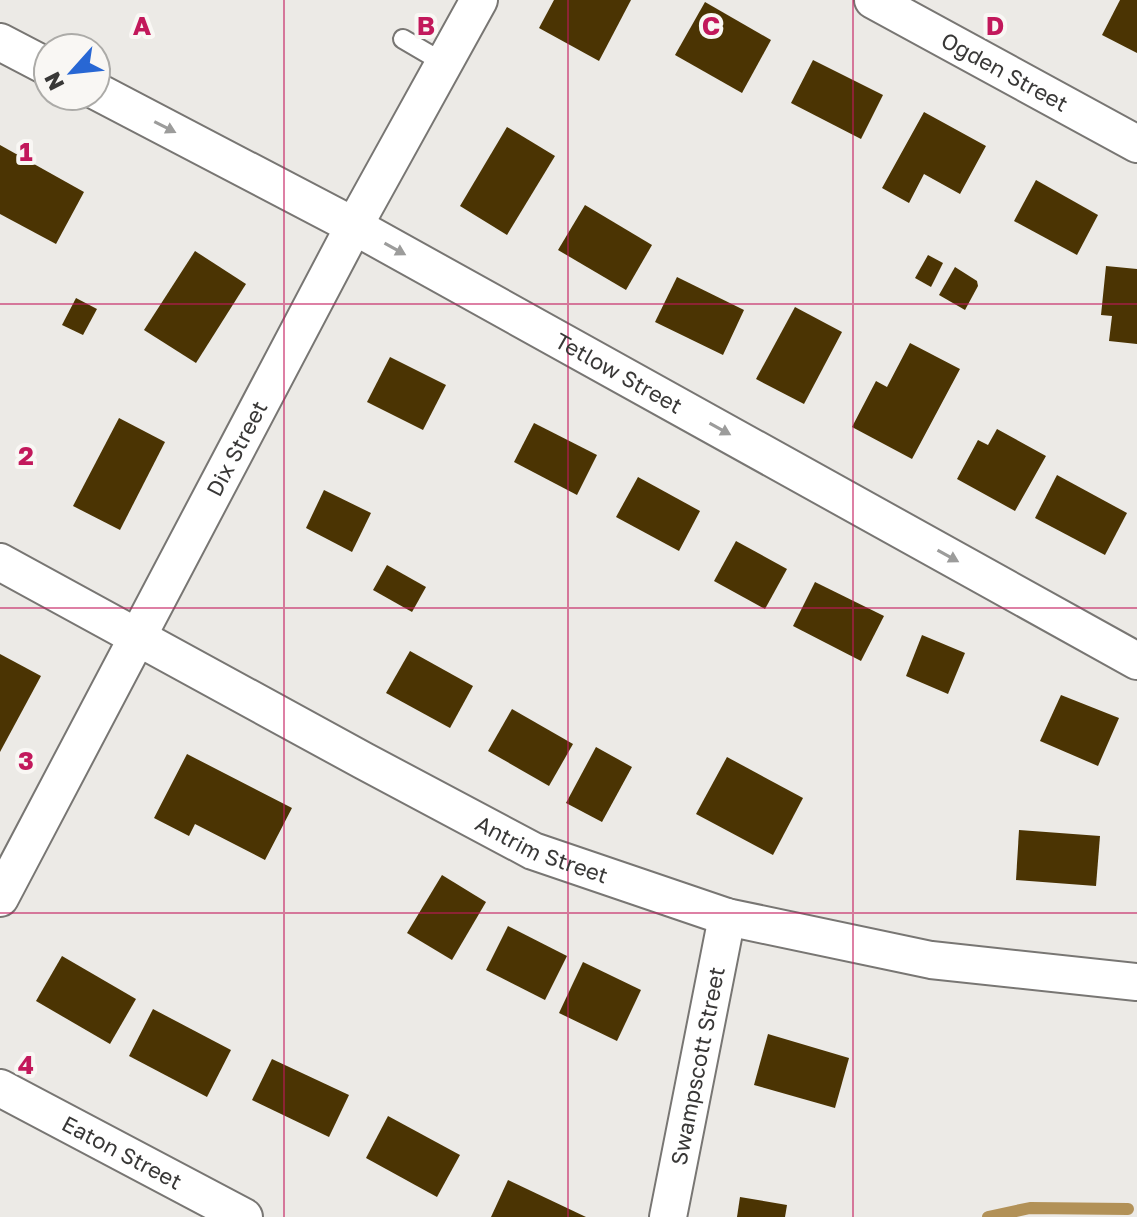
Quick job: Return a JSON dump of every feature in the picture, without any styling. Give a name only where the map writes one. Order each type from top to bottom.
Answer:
[{"type":"street","name":"Dix Street","points":[[0,898],[354,226],[479,0]]},
{"type":"street","name":"Ogden Street","points":[[873,0],[1137,144]]},
{"type":"street","points":[[0,42],[32,59]]},
{"type":"street","name":"Tetlow Street","points":[[112,99],[354,226],[1137,661]]},
{"type":"street","name":"Antrim Street","points":[[0,562],[533,851],[727,917],[931,960],[1137,982]]},
{"type":"street","name":"Swampscott Street","points":[[668,1217],[727,917]]},
{"type":"street","name":"Eaton Street","points":[[0,1088],[244,1217]]},
{"type":"lane","points":[[403,39],[444,63]]},
{"type":"building","points":[[554,0],[631,0],[599,61],[539,28]]},
{"type":"building","points":[[1120,0],[1137,0],[1137,53],[1102,35]]},
{"type":"building","points":[[705,2],[771,40],[742,93],[675,55]]},
{"type":"building","points":[[813,60],[883,95],[861,139],[791,103]]},
{"type":"building","points":[[924,112],[986,146],[960,194],[924,174],[909,203],[882,188]]},
{"type":"building","points":[[507,127],[555,156],[507,235],[460,206]]},
{"type":"building","points":[[0,145],[84,192],[56,244],[0,214]]},
{"type":"building","points":[[1036,180],[1098,215],[1077,255],[1014,221]]},
{"type":"building","points":[[585,205],[652,245],[626,290],[558,250]]},
{"type":"building","points":[[195,251],[246,284],[196,363],[144,330]]},
{"type":"building","points":[[928,255],[943,263],[931,287],[915,278]]},
{"type":"building","points":[[1106,266],[1137,269],[1137,344],[1109,341],[1112,316],[1101,315]]},
{"type":"building","points":[[955,267],[977,281],[978,286],[965,310],[939,295]]},
{"type":"building","points":[[677,277],[744,310],[723,355],[655,322]]},
{"type":"building","points":[[76,298],[97,309],[83,335],[62,325]]},
{"type":"building","points":[[795,307],[842,332],[804,404],[756,379]]},
{"type":"building","points":[[910,343],[960,369],[912,459],[852,427],[876,381],[887,387]]},
{"type":"building","points":[[390,357],[446,385],[423,430],[367,402]]},
{"type":"building","points":[[119,418],[165,442],[120,530],[73,506]]},
{"type":"building","points":[[534,423],[597,455],[577,495],[514,462]]},
{"type":"building","points":[[997,429],[1046,456],[1015,511],[957,479],[978,440],[988,445]]},
{"type":"building","points":[[1057,475],[1127,513],[1105,555],[1035,518]]},
{"type":"building","points":[[638,477],[700,511],[679,551],[616,517]]},
{"type":"building","points":[[324,490],[371,513],[352,552],[306,528]]},
{"type":"building","points":[[736,541],[787,569],[765,609],[714,581]]},
{"type":"building","points":[[387,565],[426,587],[412,612],[373,590]]},
{"type":"building","points":[[815,582],[884,616],[861,661],[793,626]]},
{"type":"building","points":[[922,635],[965,653],[948,694],[906,676]]},
{"type":"building","points":[[410,651],[473,686],[450,728],[386,693]]},
{"type":"building","points":[[0,654],[41,676],[0,752]]},
{"type":"building","points":[[1061,695],[1119,718],[1098,766],[1040,741]]},
{"type":"building","points":[[512,709],[573,744],[549,786],[488,751]]},
{"type":"building","points":[[596,747],[632,767],[602,822],[566,803]]},
{"type":"building","points":[[187,754],[292,808],[265,860],[195,824],[189,836],[154,818]]},
{"type":"building","points":[[727,757],[803,798],[773,855],[696,814]]},
{"type":"building","points":[[1019,830],[1100,836],[1096,886],[1016,880]]},
{"type":"building","points":[[442,875],[486,902],[452,960],[407,933]]},
{"type":"building","points":[[508,926],[567,956],[545,1000],[486,970]]},
{"type":"building","points":[[62,956],[136,999],[110,1044],[36,1001]]},
{"type":"building","points":[[583,962],[641,990],[617,1041],[559,1013]]},
{"type":"building","points":[[153,1009],[231,1050],[207,1097],[129,1056]]},
{"type":"building","points":[[768,1034],[849,1058],[835,1108],[754,1085]]},
{"type":"building","points":[[272,1059],[349,1095],[329,1137],[252,1100]]},
{"type":"building","points":[[388,1116],[460,1155],[437,1197],[366,1158]]},
{"type":"building","points":[[508,1180],[586,1217],[491,1217]]},
{"type":"building","points":[[740,1197],[787,1205],[785,1217],[737,1217]]},
{"type":"waterway","points":[[988,1217],[1030,1208],[1128,1209]]}]
